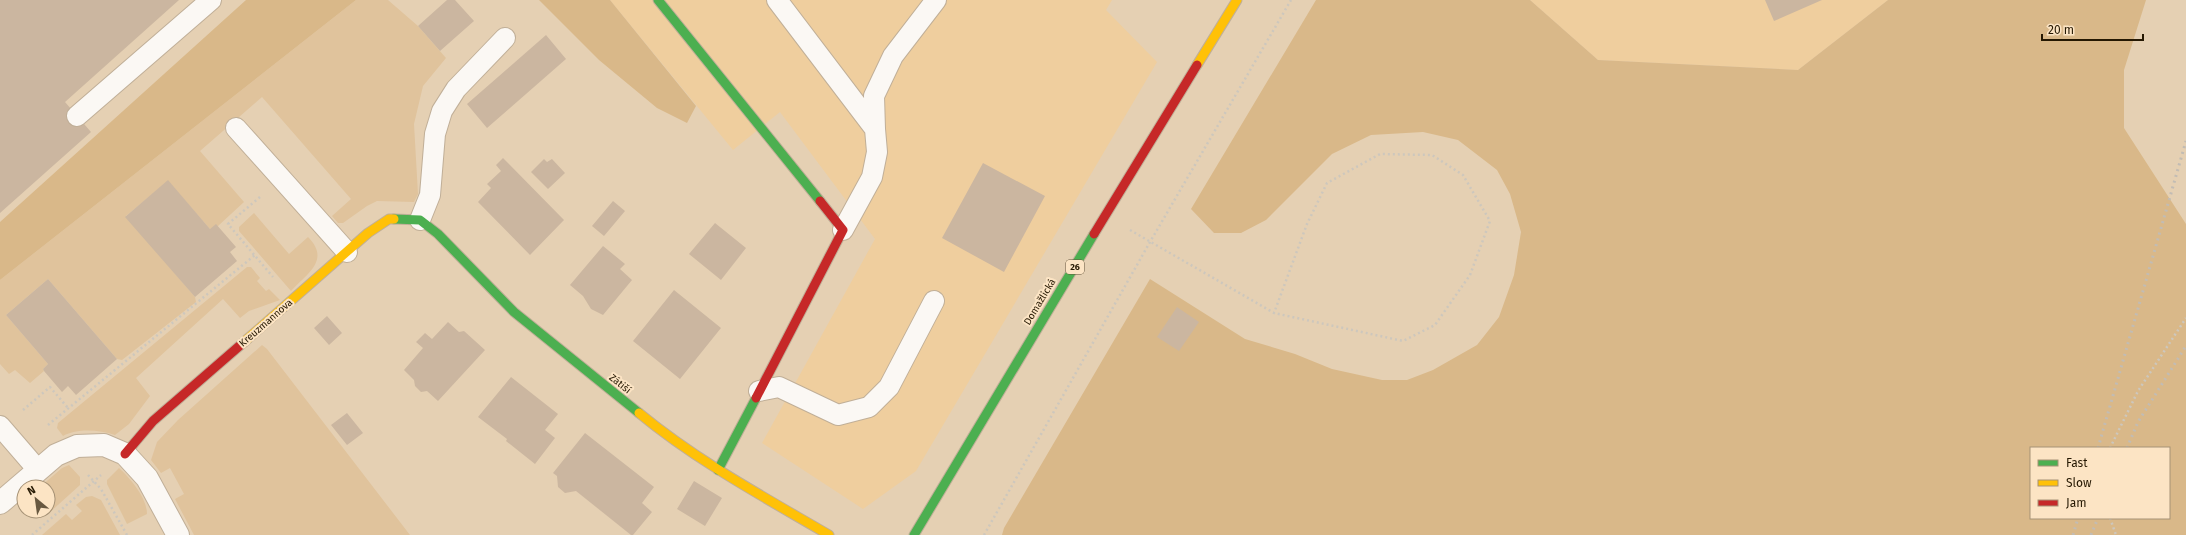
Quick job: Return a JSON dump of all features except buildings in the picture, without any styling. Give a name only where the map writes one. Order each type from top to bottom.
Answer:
[{"type":"street","points":[[658,0],[843,230],[718,470]]},
{"type":"street","name":"Domažlická","points":[[914,535],[1105,216],[1237,0]]},
{"type":"street","name":"Kreuzmannova","points":[[125,454],[153,421],[368,233],[390,219],[420,220]]},
{"type":"street","name":"Zátiší","points":[[420,220],[438,234],[514,312],[658,429],[718,470],[829,535]]},
{"type":"street","points":[[0,503],[38,470],[67,450],[77,446],[104,445],[125,454],[147,478],[178,535]]},
{"type":"lane","points":[[77,116],[211,0]]},
{"type":"lane","points":[[777,0],[875,129]]},
{"type":"lane","points":[[843,230],[872,178],[877,152],[874,96],[890,62],[936,0]]},
{"type":"lane","points":[[420,220],[430,195],[434,134],[442,111],[456,89],[505,38]]},
{"type":"lane","points":[[236,128],[347,252]]},
{"type":"lane","points":[[760,390],[779,387],[838,415],[869,407],[889,387],[934,301]]},
{"type":"lane","points":[[1,427],[38,470]]},
{"type":"path","points":[[984,535],[1150,242],[1291,0]]},
{"type":"path","points":[[1105,216],[1274,313],[1403,341],[1435,324],[1470,275],[1490,221],[1463,175],[1432,155],[1380,154],[1327,183],[1307,224],[1274,313]]},
{"type":"path","points":[[281,178],[228,224],[292,300]]},
{"type":"path","points":[[127,535],[101,489],[46,427],[255,256]]},
{"type":"path","points":[[2110,447],[2138,391],[2186,318]]},
{"type":"path","points":[[1,427],[50,387],[68,408]]},
{"type":"path","points":[[32,535],[125,454]]},
{"type":"path","points":[[2110,519],[2116,535]]},
{"type":"shaded area","points":[[246,0],[356,0],[0,280],[0,222]]},
{"type":"shaded area","points":[[356,0],[388,0],[418,26],[446,58],[423,86],[414,124],[418,194],[414,202],[377,201],[367,206],[343,223],[338,223],[332,216],[351,199],[262,97],[200,151],[244,202],[218,226],[210,229],[168,181],[126,216],[195,297],[196,302],[122,360],[117,359],[48,279],[6,315],[48,364],[43,369],[44,371],[30,383],[15,370],[9,374],[0,364],[0,280]]},
{"type":"shaded area","points":[[539,0],[610,0],[696,106],[687,123],[657,108],[599,60]]},
{"type":"shaded area","points":[[610,0],[1112,0],[1106,10],[1157,62],[916,471],[863,509],[762,443],[875,239],[780,112],[733,150]]},
{"type":"shaded area","points":[[1316,0],[1530,0],[1598,60],[1798,70],[1888,0],[2146,0],[2124,70],[2124,128],[2186,224],[2186,535],[1002,535],[1004,528],[1150,279],[1245,339],[1295,354],[1332,369],[1382,380],[1407,380],[1433,370],[1477,345],[1499,317],[1514,275],[1521,232],[1510,194],[1497,170],[1458,140],[1423,132],[1371,135],[1332,154],[1266,220],[1241,233],[1214,233],[1191,209]]},
{"type":"shaded area","points":[[1530,0],[1888,0],[1798,70],[1598,60]]},
{"type":"shaded area","points":[[254,213],[289,254],[308,237],[315,245],[317,260],[314,266],[291,291],[239,231],[239,227]]},
{"type":"shaded area","points":[[247,267],[251,267],[260,278],[257,281],[266,291],[269,289],[280,300],[249,311],[240,318],[223,299],[136,378],[150,396],[129,424],[115,435],[102,432],[82,431],[69,433],[63,436],[57,428],[58,423]]},
{"type":"shaded area","points":[[262,345],[267,349],[410,535],[194,535],[175,499],[184,494],[170,468],[161,473],[151,460],[157,442],[178,420]]},
{"type":"shaded area","points":[[69,465],[80,477],[80,485],[56,507],[56,479],[49,479],[62,468]]},
{"type":"shaded area","points":[[119,468],[138,489],[144,502],[147,514],[127,524],[107,484],[107,480]]},
{"type":"shaded area","points":[[92,496],[101,500],[120,535],[42,535],[66,514],[72,520],[82,511],[76,505],[86,497]]},
{"type":"railway","points":[[2098,447],[2186,141]]},
{"type":"railway","points":[[2127,447],[2138,422],[2186,346]]},
{"type":"railway","points":[[2073,535],[2078,519]]},
{"type":"railway","points":[[2091,535],[2098,519]]},
{"type":"traffic: fast","points":[[658,0],[820,201]]},
{"type":"traffic: fast","points":[[394,219],[420,220],[438,234],[514,312],[639,413]]},
{"type":"traffic: fast","points":[[914,535],[1094,234]]},
{"type":"traffic: fast","points":[[718,470],[756,398]]},
{"type":"traffic: slow","points":[[1197,65],[1237,0]]},
{"type":"traffic: slow","points":[[244,342],[368,233],[389,219],[394,219]]},
{"type":"traffic: slow","points":[[639,413],[707,463],[829,535]]},
{"type":"traffic: jam","points":[[1094,234],[1197,65]]},
{"type":"traffic: jam","points":[[756,398],[843,230],[820,201]]},
{"type":"traffic: jam","points":[[125,454],[153,421],[244,342]]}]
